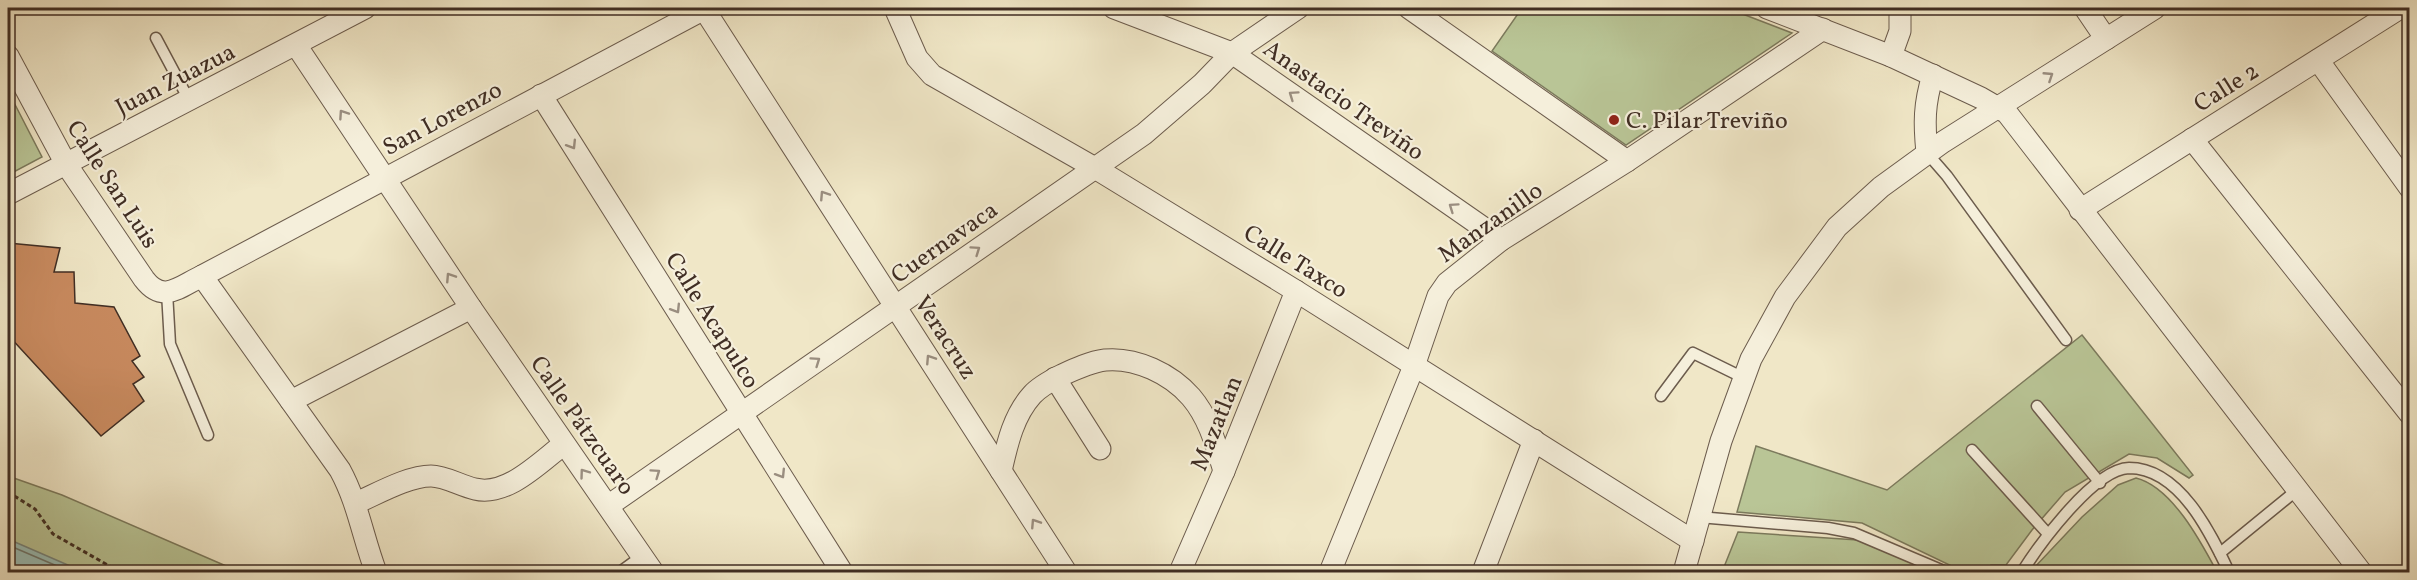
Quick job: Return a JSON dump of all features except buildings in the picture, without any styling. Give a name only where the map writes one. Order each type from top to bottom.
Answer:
[{"type":"street","name":"Juan Zuazua","points":[[8,194],[365,8]]},
{"type":"street","name":"San Lorenzo","points":[[202,276],[705,8]]},
{"type":"street","name":"Veracruz","points":[[705,8],[1066,573]]},
{"type":"street","name":"Calle Taxco","points":[[895,8],[917,58],[932,75],[1095,168],[1296,291],[1693,541]]},
{"type":"street","name":"Anastacio Treviño","points":[[1114,8],[1232,53],[1501,240]]},
{"type":"street","name":"Cuernavaca","points":[[608,506],[1095,168],[1169,114],[1232,53],[1298,8]]},
{"type":"street","points":[[1409,8],[1627,161]]},
{"type":"street","points":[[1767,8],[1891,56],[2000,107],[2017,125],[2361,573]]},
{"type":"street","points":[[1891,56],[1900,31],[1900,8]]},
{"type":"street","points":[[2085,8],[2106,39]]},
{"type":"street","points":[[1684,573],[1721,441],[1762,336],[1803,271],[1837,227],[1881,187],[1927,153],[2155,8]]},
{"type":"street","name":"Calle 2","points":[[2080,210],[2400,8]]},
{"type":"street","name":"Manzanillo","points":[[1330,573],[1414,366],[1438,296],[1447,283],[1501,240],[1627,161],[1823,29]]},
{"type":"street","name":"Calle Pátzcuaro","points":[[296,45],[471,308],[648,564]]},
{"type":"street","name":"Calle San Luis","points":[[8,56],[66,164],[150,287],[155,292],[167,292]]},
{"type":"street","points":[[2318,60],[2409,188]]},
{"type":"street","points":[[1927,153],[1924,123],[1925,100],[1933,75]]},
{"type":"street","name":"Calle Acapulco","points":[[541,95],[842,573]]},
{"type":"street","points":[[2192,139],[2409,414]]},
{"type":"street","points":[[167,292],[202,276],[340,470],[356,503],[376,573]]},
{"type":"street","name":"Mazatlan","points":[[1180,573],[1224,471],[1296,291]]},
{"type":"street","points":[[291,401],[471,308]]},
{"type":"street","points":[[1001,471],[1017,416],[1032,394],[1055,378],[1077,368],[1106,360],[1142,364],[1171,378],[1191,397],[1207,419],[1224,471]]},
{"type":"street","points":[[1055,378],[1100,449]]},
{"type":"street","points":[[1483,573],[1534,440]]},
{"type":"street","points":[[356,503],[413,480],[432,476],[485,492],[501,488],[564,444]]},
{"type":"lane","points":[[156,38],[189,100]]},
{"type":"lane","points":[[1927,153],[1947,176],[2066,340]]},
{"type":"lane","points":[[167,292],[170,344],[208,435]]},
{"type":"lane","points":[[1661,396],[1693,353],[1744,378]]},
{"type":"lane","points":[[2037,406],[2100,483]]},
{"type":"lane","points":[[1972,450],[2048,534]]},
{"type":"lane","points":[[2022,573],[2048,534],[2070,508],[2100,483],[2126,468],[2142,469],[2168,481],[2189,502],[2212,535],[2229,573]]},
{"type":"lane","points":[[2220,553],[2297,490]]},
{"type":"lane","points":[[1699,517],[1828,528],[1854,533],[1946,573]]},
{"type":"lane","points":[[620,573],[648,564]]},
{"type":"path","points":[[8,492],[34,508],[53,534],[120,573]]},
{"type":"green space","points":[[1522,8],[1727,8],[1792,33],[1626,145],[1492,51]]},
{"type":"green space","points":[[8,91],[42,157],[8,175]]},
{"type":"green space","points":[[2082,335],[2193,475],[2189,478],[2157,458],[2129,454],[2065,492],[2006,565],[1991,565],[1981,572],[1964,572],[1862,523],[1737,512],[1756,446],[1887,490]]},
{"type":"green space","points":[[8,476],[62,495],[240,572],[8,572]]},
{"type":"green space","points":[[2136,478],[2162,492],[2173,504],[2194,531],[2217,572],[2034,572],[2032,570],[2082,517],[2118,485]]},
{"type":"green space","points":[[1738,532],[1858,540],[1933,572],[1722,572]]},
{"type":"water","points":[[8,539],[77,569],[84,572],[8,572]]},
{"type":"place","name":"C. Pilar Treviño","points":[[1614,120]]}]
